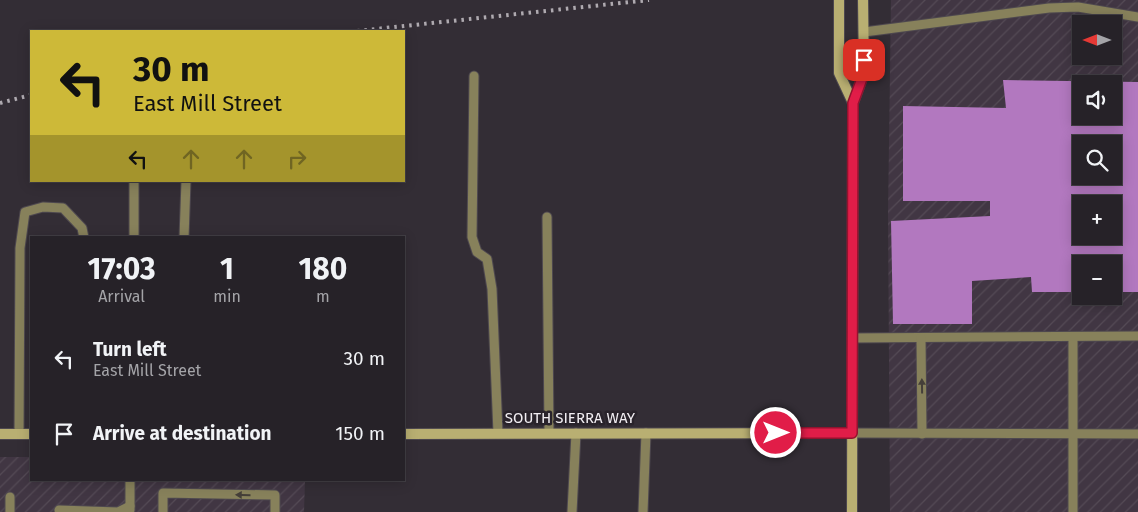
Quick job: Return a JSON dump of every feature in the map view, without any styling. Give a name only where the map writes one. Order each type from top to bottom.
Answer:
[{"type":"main road","points":[[839,0],[839,73],[853,103]]},
{"type":"main road","points":[[852,512],[853,103],[864,73],[863,0]]},
{"type":"main road","name":"SOUTH SIERRA WAY","points":[[405,434],[852,433]]},
{"type":"main road","points":[[0,434],[30,434]]},
{"type":"lane","points":[[864,32],[1049,8],[1078,7],[1138,17]]},
{"type":"lane","points":[[474,76],[472,237],[477,252],[487,260],[492,289],[498,433]]},
{"type":"lane","points":[[134,182],[134,236]]},
{"type":"lane","points":[[184,236],[186,182]]},
{"type":"lane","points":[[19,434],[20,248],[25,212],[43,207],[63,208],[82,228],[84,236]]},
{"type":"lane","points":[[547,217],[549,433]]},
{"type":"lane","points":[[1073,336],[1073,512]]},
{"type":"lane","points":[[852,338],[1138,336]]},
{"type":"lane","points":[[921,338],[922,434]]},
{"type":"lane","points":[[572,512],[576,433]]},
{"type":"lane","points":[[643,512],[646,433]]},
{"type":"lane","points":[[852,433],[1138,434]]},
{"type":"lane","points":[[59,510],[118,512],[131,510],[130,481]]},
{"type":"lane","points":[[163,512],[163,493],[275,495],[275,512]]},
{"type":"lane","points":[[10,497],[10,512]]},
{"type":"shaded area","points":[[891,0],[1138,0],[1138,512],[890,512],[888,213]]},
{"type":"shaded area","points":[[0,457],[30,457],[30,481],[305,481],[304,512],[0,512]]},
{"type":"building","points":[[1003,80],[1072,81],[1072,125],[1122,125],[1122,82],[1138,82],[1138,292],[1122,292],[1122,255],[1072,255],[1072,292],[1032,292],[1031,277],[972,281],[972,324],[893,324],[891,221],[990,216],[990,201],[903,201],[903,106],[1006,108]]},
{"type":"railway","points":[[366,30],[649,0]]},
{"type":"railway","points":[[0,103],[30,95]]},
{"type":"route","points":[[776,433],[852,433],[853,103],[864,73],[864,60]]}]
